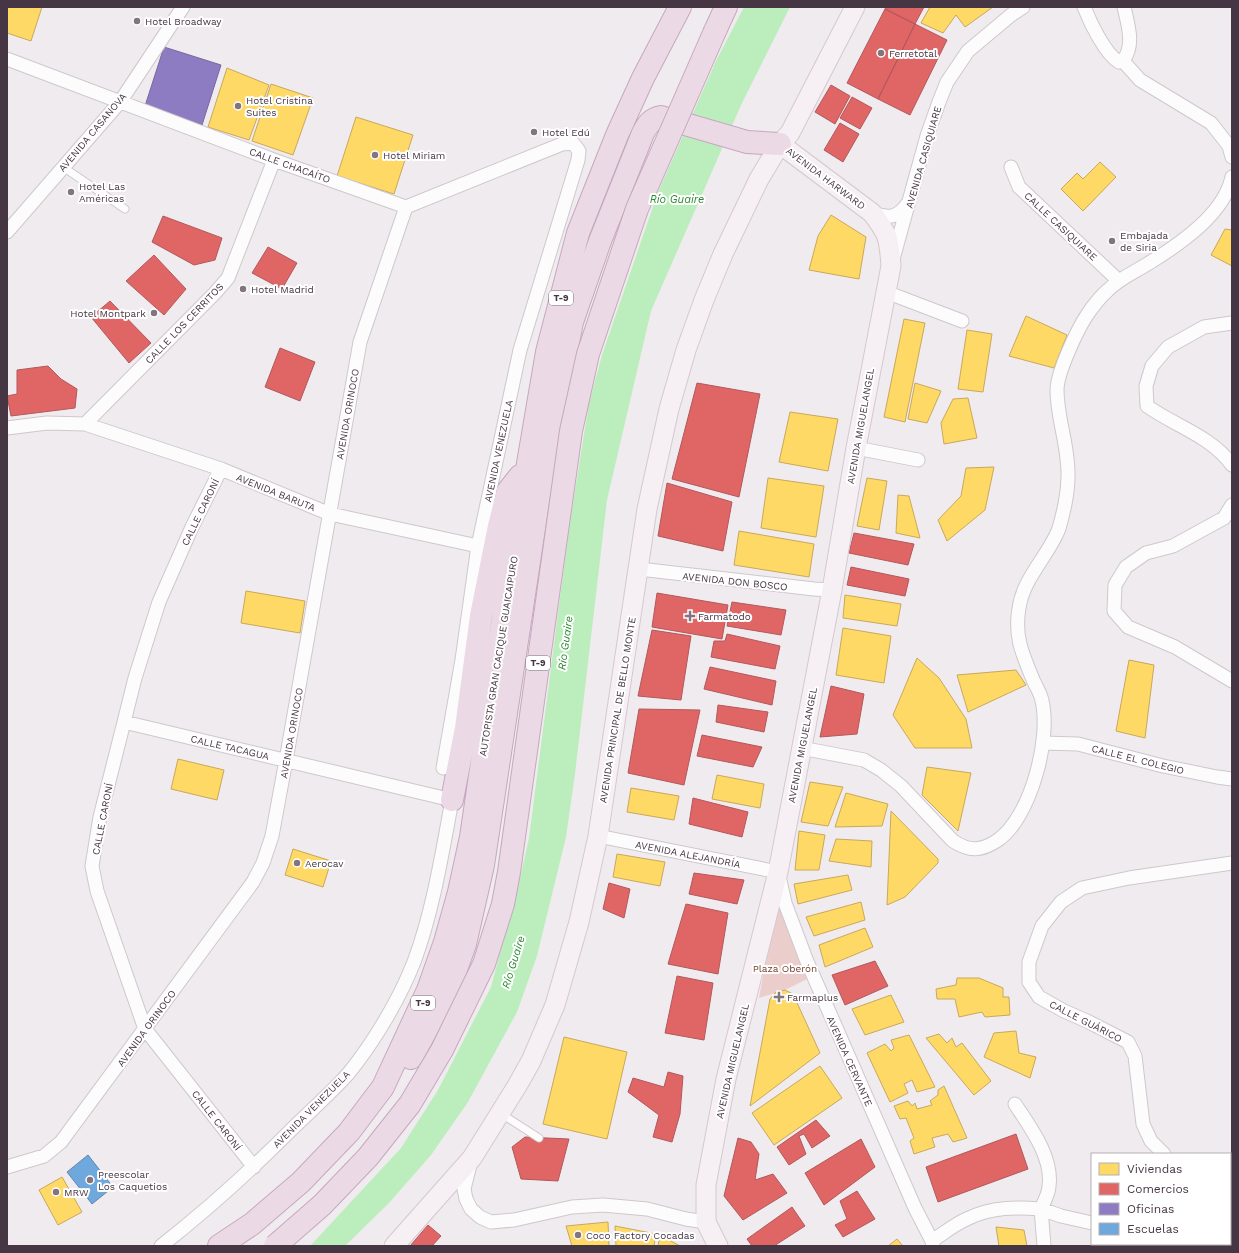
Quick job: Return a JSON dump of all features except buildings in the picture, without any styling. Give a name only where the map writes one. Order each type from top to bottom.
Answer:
[{"type":"highway","name":"AUTOPISTA GRAN CACIQUE GUAICAIPURO","points":[[219,1246],[252,1224],[301,1182],[349,1132],[383,1087],[428,990],[445,942],[459,892],[471,837],[527,467],[547,352],[578,233],[617,135],[636,92],[662,39],[680,7]]},
{"type":"highway","name":"T-9","points":[[275,1246],[322,1205],[363,1162],[410,1104],[442,1050],[484,964],[503,904],[509,872],[571,431],[588,354],[637,209],[726,7]]},
{"type":"highway","points":[[349,1132],[380,1108],[398,1082],[449,989],[464,944],[483,865],[543,469],[572,322],[600,241],[647,124],[654,118],[670,119],[747,142],[780,144]]},
{"type":"highway","points":[[452,800],[466,728],[481,616],[499,526],[508,491],[527,467]]},
{"type":"street","name":"AVENIDA CASANOVA","points":[[7,232],[120,102],[183,7]]},
{"type":"street","name":"AVENIDA PRINCIPAL DE BELLO MONTE","points":[[780,144],[788,112],[841,7]]},
{"type":"street","name":"AVENIDA PRINCIPAL DE BELLO MONTE","points":[[394,1246],[472,1158],[518,1086],[531,1061],[555,1005],[579,922],[598,836],[647,509],[669,409],[686,350],[723,254],[760,179],[780,144],[790,133],[855,7]]},
{"type":"street","name":"AVENIDA CASIQUIARE","points":[[891,266],[927,136],[938,102],[947,82],[968,51],[1011,15],[1023,7]]},
{"type":"street","points":[[1084,7],[1105,49],[1112,58],[1119,62],[1123,61],[1140,80],[1211,123],[1229,146],[1232,157]]},
{"type":"street","points":[[1123,61],[1129,50],[1130,42],[1124,7]]},
{"type":"street","name":"CALLE CHACAÍTO","points":[[7,59],[274,160],[406,207]]},
{"type":"street","name":"AVENIDA VENEZUELA","points":[[406,207],[562,144],[573,143],[579,151],[578,160],[520,350],[478,546],[462,660],[443,768]]},
{"type":"street","name":"AVENIDA HARWARD","points":[[780,144],[872,213],[887,235],[891,266]]},
{"type":"street","name":"CALLE LOS CERRITOS","points":[[85,424],[215,293],[228,278],[274,160]]},
{"type":"street","name":"CALLE CASIQUIARE","points":[[1011,167],[1019,187],[1119,281]]},
{"type":"street","points":[[801,748],[864,760],[881,770],[901,786],[953,841],[960,846],[976,850],[982,848],[997,840],[1016,821],[1035,778],[1043,743],[1045,718],[1042,699],[1023,655],[1017,633],[1019,606],[1034,571],[1058,531],[1065,505],[1068,483],[1067,460],[1058,405],[1057,387],[1063,368],[1078,331],[1087,315],[1108,290],[1119,281],[1164,253],[1202,224],[1212,214],[1223,199],[1230,186],[1232,177]]},
{"type":"street","name":"AVENIDA HARWARD","points":[[872,213],[882,216],[898,214],[903,210],[911,198]]},
{"type":"street","name":"AVENIDA ORINOCO","points":[[7,1167],[44,1156],[61,1142],[253,882],[263,863],[272,836],[360,342],[406,207]]},
{"type":"street","name":"AVENIDA MIGUELANGEL","points":[[706,1222],[706,1185],[726,1079],[778,872],[832,590],[856,448],[891,266]]},
{"type":"street","points":[[886,292],[962,321]]},
{"type":"street","points":[[1232,322],[1204,327],[1168,347],[1152,366],[1146,386],[1147,406],[1212,444],[1227,458],[1232,465]]},
{"type":"street","name":"AVENIDA BARUTA","points":[[7,428],[48,423],[85,424],[221,469],[330,514],[478,546]]},
{"type":"street","points":[[856,448],[918,460]]},
{"type":"street","name":"CALLE CARONÍ","points":[[221,469],[192,527],[159,602],[135,678],[100,817],[92,866],[97,891],[145,1029],[254,1167]]},
{"type":"street","points":[[1232,505],[1224,518],[1173,546],[1146,553],[1126,567],[1115,585],[1114,611],[1128,627],[1175,647],[1232,681]]},
{"type":"street","name":"AVENIDA DON BOSCO","points":[[638,570],[807,589],[832,590]]},
{"type":"street","name":"CALLE TACAGUA","points":[[124,722],[452,800]]},
{"type":"street","name":"CALLE EL COLEGIO","points":[[1043,743],[1078,744],[1163,766],[1232,779]]},
{"type":"street","name":"AVENIDA VENEZUELA","points":[[161,1246],[210,1207],[254,1167],[348,1074],[372,1040],[395,1002],[414,962],[428,916],[440,864],[452,800]]},
{"type":"street","name":"AVENIDA ALEJANDRÍA","points":[[598,836],[778,872]]},
{"type":"street","name":"CALLE GUÁRICO","points":[[1163,1153],[1151,1141],[1143,1124],[1135,1056],[1128,1042],[1064,1011],[1040,997],[1029,982],[1029,962],[1042,926],[1061,902],[1082,888],[1129,878],[1232,863]]},
{"type":"street","name":"AVENIDA CERVANTE","points":[[778,872],[785,903],[806,959],[915,1208],[932,1243]]},
{"type":"street","points":[[1015,1104],[1032,1130],[1047,1162],[1049,1186],[1041,1210],[1044,1246]]},
{"type":"street","points":[[472,1158],[464,1189],[466,1199],[471,1209],[480,1217],[491,1222],[514,1220],[572,1208],[603,1205],[647,1209],[686,1219],[706,1222],[718,1246]]},
{"type":"street","points":[[932,1243],[968,1218],[987,1211],[1006,1208],[1041,1210],[1091,1223]]},
{"type":"lane","points":[[64,167],[125,209]]},
{"type":"lane","points":[[500,1113],[539,1138]]},
{"type":"green space","name":"Plaza Oberón","points":[[777,900],[809,978],[785,990],[759,998]]},
{"type":"water","name":"Río Guaire","points":[[744,7],[790,7],[742,103],[651,311],[607,500],[575,774],[566,837],[537,956],[517,1012],[468,1102],[431,1155],[389,1203],[345,1246],[310,1246],[401,1148],[438,1090],[491,987],[529,838],[569,528],[589,403],[602,355],[658,192],[716,61]]},
{"type":"place","name":"Hotel Broadway","points":[[137,21]]},
{"type":"place","name":"Ferretotal","points":[[881,53]]},
{"type":"place","name":"Hotel Cristina Suites","points":[[238,106]]},
{"type":"place","name":"Hotel Edú","points":[[534,132]]},
{"type":"place","name":"Hotel Miriam","points":[[375,155]]},
{"type":"place","name":"Hotel Las Américas","points":[[71,192]]},
{"type":"place","name":"Embajada de Siria","points":[[1112,241]]},
{"type":"place","name":"Hotel Madrid","points":[[243,289]]},
{"type":"place","name":"Hotel Montpark","points":[[154,313]]},
{"type":"place","name":"Farmatodo","points":[[690,616]]},
{"type":"place","name":"Aerocav","points":[[297,863]]},
{"type":"place","name":"Farmaplus","points":[[779,997]]},
{"type":"place","name":"Preescolar Los Caquetios","points":[[90,1180]]},
{"type":"place","name":"MRW","points":[[56,1192]]},
{"type":"place","name":"Coco Factory Cocadas","points":[[578,1235]]}]
